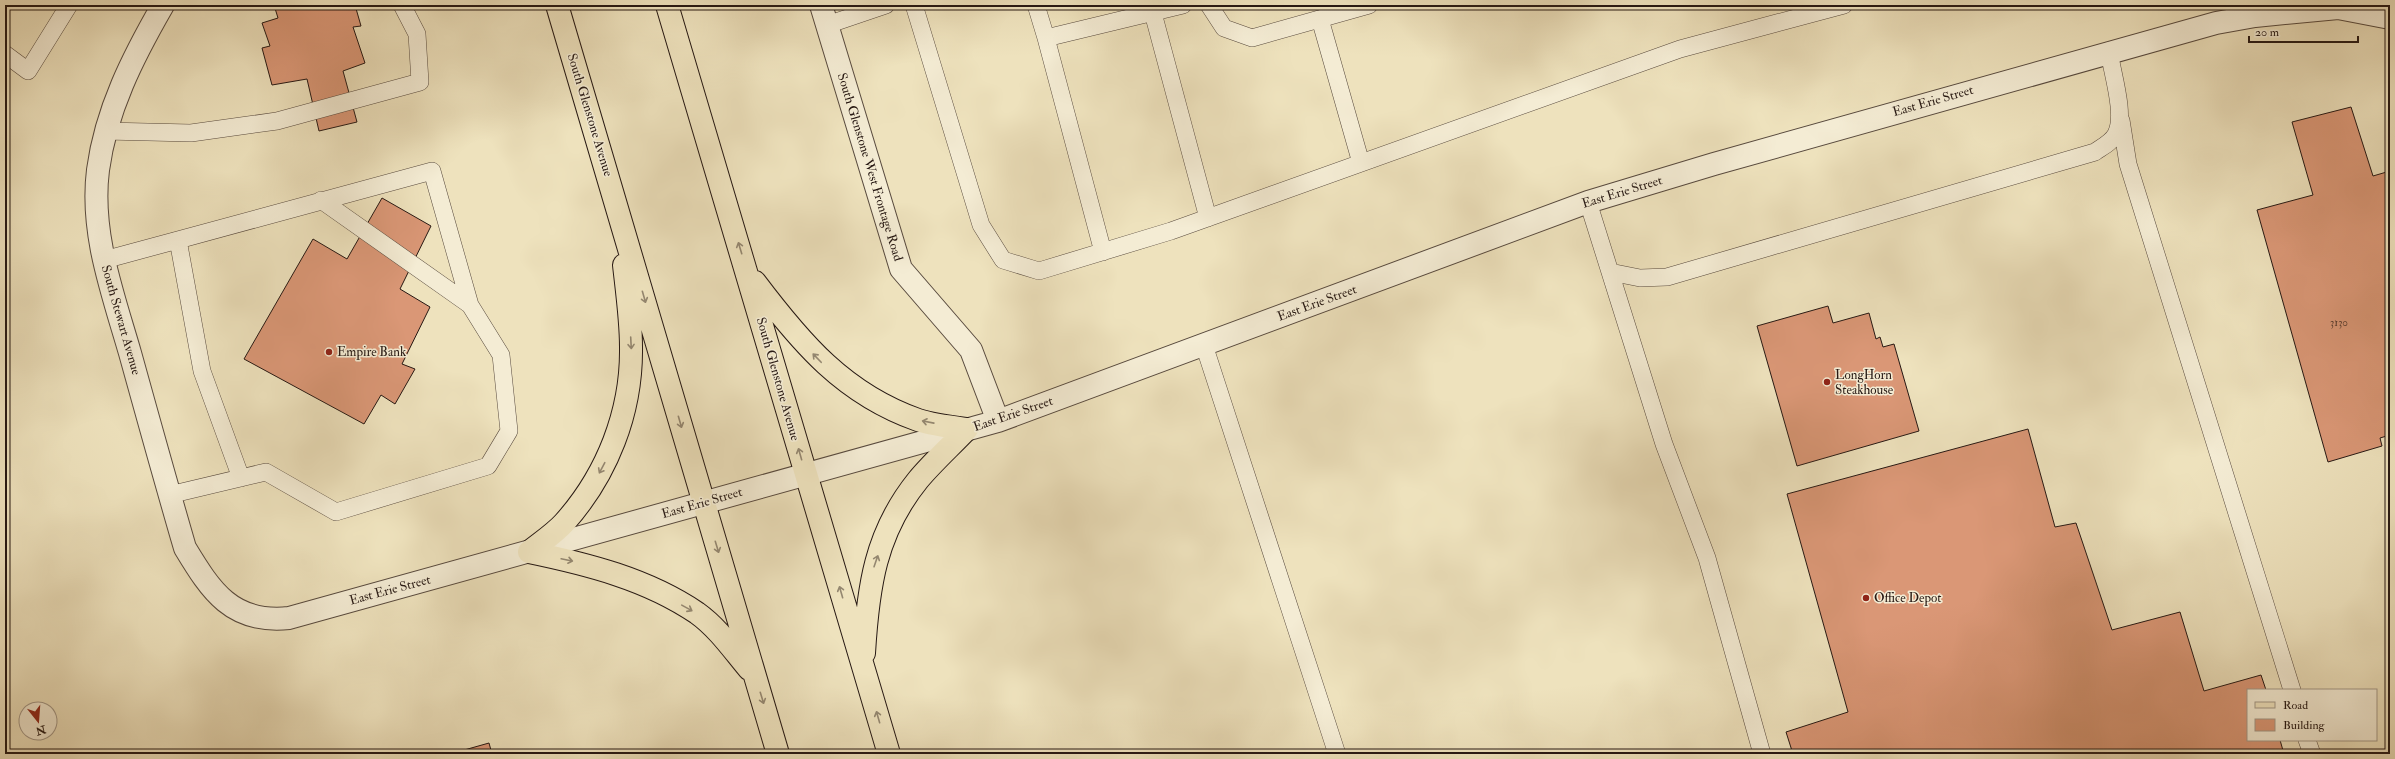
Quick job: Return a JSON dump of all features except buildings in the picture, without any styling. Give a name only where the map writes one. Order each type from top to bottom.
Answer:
[{"type":"main road","name":"South Glenstone Avenue","points":[[557,5],[778,754]]},
{"type":"main road","name":"South Glenstone Avenue","points":[[667,5],[889,754]]},
{"type":"main road","points":[[528,552],[562,524],[586,497],[604,465],[621,422],[630,386],[632,347],[617,207]]},
{"type":"main road","points":[[747,272],[801,341],[823,364],[855,388],[890,408],[919,420],[967,430]]},
{"type":"main road","points":[[864,668],[867,606],[872,574],[884,538],[899,507],[918,480],[967,430]]},
{"type":"main road","points":[[528,552],[589,565],[658,592],[697,614],[725,639],[756,677]]},
{"type":"street","name":"South Stewart Avenue","points":[[163,5],[137,50],[121,85],[105,131],[98,171],[96,198],[98,225],[104,260],[184,548],[202,577],[223,601],[248,615]]},
{"type":"street","name":"East Erie Street","points":[[248,615],[262,618],[289,618],[998,421],[1588,202],[2108,51],[2216,23],[2255,16],[2338,8],[2381,12]]},
{"type":"street","name":"South Glenstone West Frontage Road","points":[[824,15],[901,269],[971,350],[998,421]]},
{"type":"lane","points":[[5,54],[28,71],[69,5]]},
{"type":"lane","points":[[105,131],[191,133],[277,122],[420,82],[417,34],[402,5]]},
{"type":"lane","points":[[824,15],[886,5]]},
{"type":"lane","points":[[914,5],[981,225],[1003,260],[1039,271],[1208,218],[1680,49],[1844,5]]},
{"type":"lane","points":[[1036,5],[1103,252]]},
{"type":"lane","points":[[1046,38],[1183,5]]},
{"type":"lane","points":[[1210,5],[1224,28],[1252,38],[1369,5]]},
{"type":"lane","points":[[1153,12],[1208,218]]},
{"type":"lane","points":[[1320,19],[1361,163]]},
{"type":"lane","points":[[2108,51],[2128,164],[2292,689]]},
{"type":"lane","points":[[1610,272],[1640,278],[1667,277],[2095,152],[2106,145],[2116,135],[2121,120]]},
{"type":"lane","points":[[104,260],[432,171],[470,306],[501,355],[509,432],[488,466],[336,512],[266,472],[169,495]]},
{"type":"lane","points":[[321,200],[470,306]]},
{"type":"lane","points":[[1588,202],[1664,444],[1707,558],[1762,754]]},
{"type":"lane","points":[[178,240],[202,371],[240,478]]},
{"type":"lane","points":[[1204,345],[1337,754]]},
{"type":"lane","points":[[2307,741],[2312,754]]},
{"type":"place","name":"Empire Bank","points":[[329,352]]},
{"type":"place","name":"LongHorn Steakhouse","points":[[1827,382]]},
{"type":"place","name":"Office Depot","points":[[1866,598]]}]
